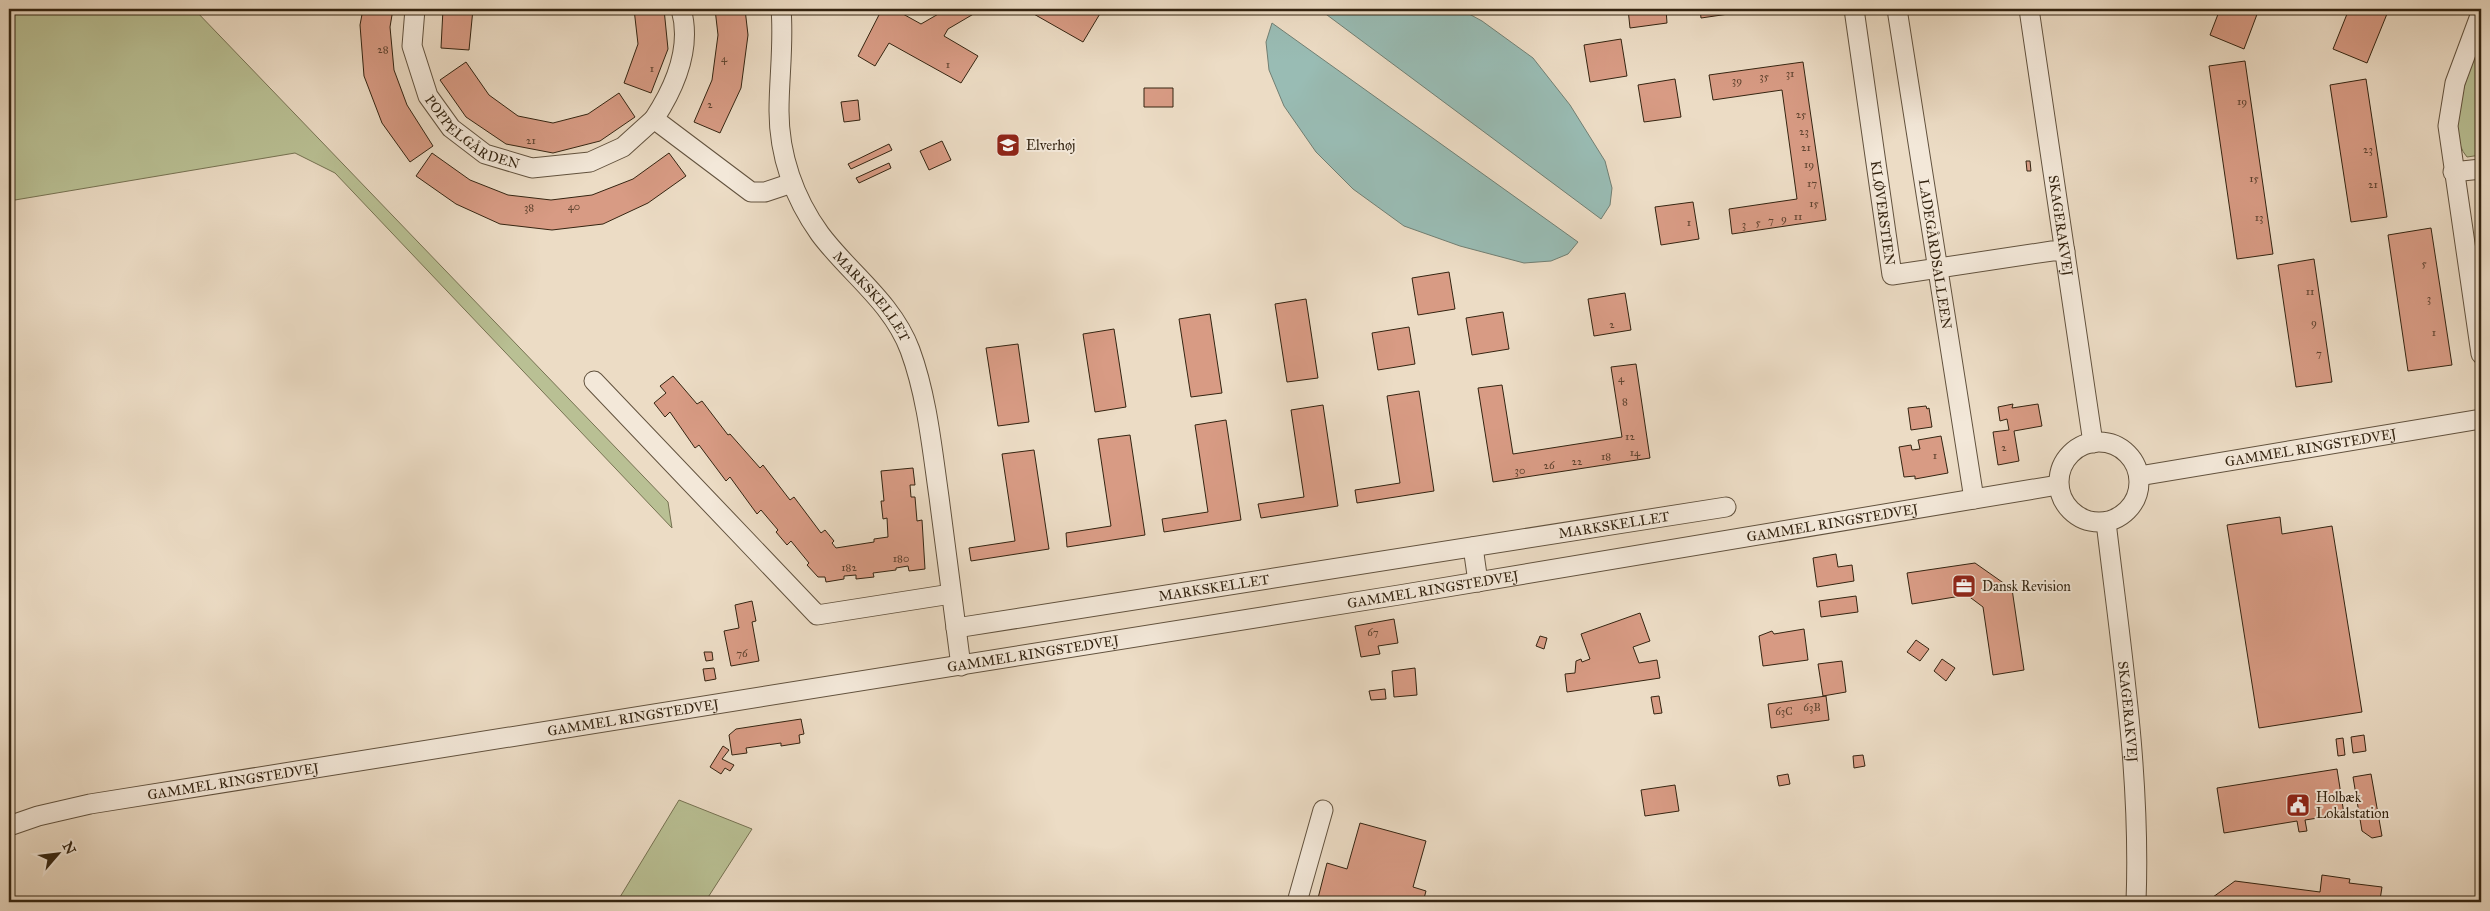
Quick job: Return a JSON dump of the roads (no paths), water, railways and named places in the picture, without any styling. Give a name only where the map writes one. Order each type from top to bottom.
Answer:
[{"type":"street","name":"POPPELGÅRDEN","points":[[415,9],[412,46],[428,96],[451,128],[485,154],[532,168],[590,162],[623,147],[654,119],[670,94],[682,60],[684,19],[681,9]]},
{"type":"street","name":"MARKSKELLET","points":[[781,9],[778,111],[782,147],[792,183],[820,234],[894,320],[909,347],[918,372],[932,444],[961,666]]},
{"type":"street","name":"KLØVERSTIEN","points":[[1854,9],[1892,274],[2052,251],[2065,251]]},
{"type":"street","name":"LADEGÅRDSALLEEN","points":[[1898,9],[1974,500]]},
{"type":"street","name":"SKAGERAKVEJ","points":[[2030,9],[2093,443]]},
{"type":"street","points":[[2481,13],[2457,75],[2452,97],[2448,138],[2481,354]]},
{"type":"street","points":[[654,119],[751,192],[765,192],[792,183]]},
{"type":"street","points":[[2453,172],[2481,169]]},
{"type":"street","points":[[594,381],[817,615],[951,594]]},
{"type":"street","name":"GAMMEL RINGSTEDVEJ","points":[[2138,476],[2481,419]]},
{"type":"street","points":[[2093,443],[2108,443],[2123,450],[2133,462],[2138,476],[2138,492],[2132,506],[2120,516],[2106,522],[2089,522],[2074,514],[2063,501],[2058,485],[2060,470],[2067,457],[2079,448],[2093,443]]},
{"type":"street","name":"GAMMEL RINGSTEDVEJ","points":[[9,826],[38,816],[100,802],[961,666],[2058,485]]},
{"type":"street","name":"MARKSKELLET","points":[[956,628],[1726,507]]},
{"type":"street","name":"SKAGERAKVEJ","points":[[2106,522],[2129,712],[2135,788],[2136,902]]},
{"type":"street","points":[[1473,546],[1478,582]]},
{"type":"street","points":[[1297,902],[1323,810]]},
{"type":"street","points":[[9,817],[38,816]]},
{"type":"water","points":[[1319,9],[1460,9],[1482,21],[1533,58],[1570,105],[1605,161],[1612,188],[1610,205],[1601,219]]},
{"type":"water","points":[[1272,23],[1578,242],[1568,254],[1551,261],[1524,263],[1460,246],[1404,226],[1353,189],[1316,152],[1284,106],[1269,70],[1266,42]]},
{"type":"place","name":"Elverhøj","points":[[1008,145]]},
{"type":"place","name":"Dansk Revision","points":[[1964,586]]},
{"type":"place","name":"Holbæk Lokalstation","points":[[2298,805]]}]
